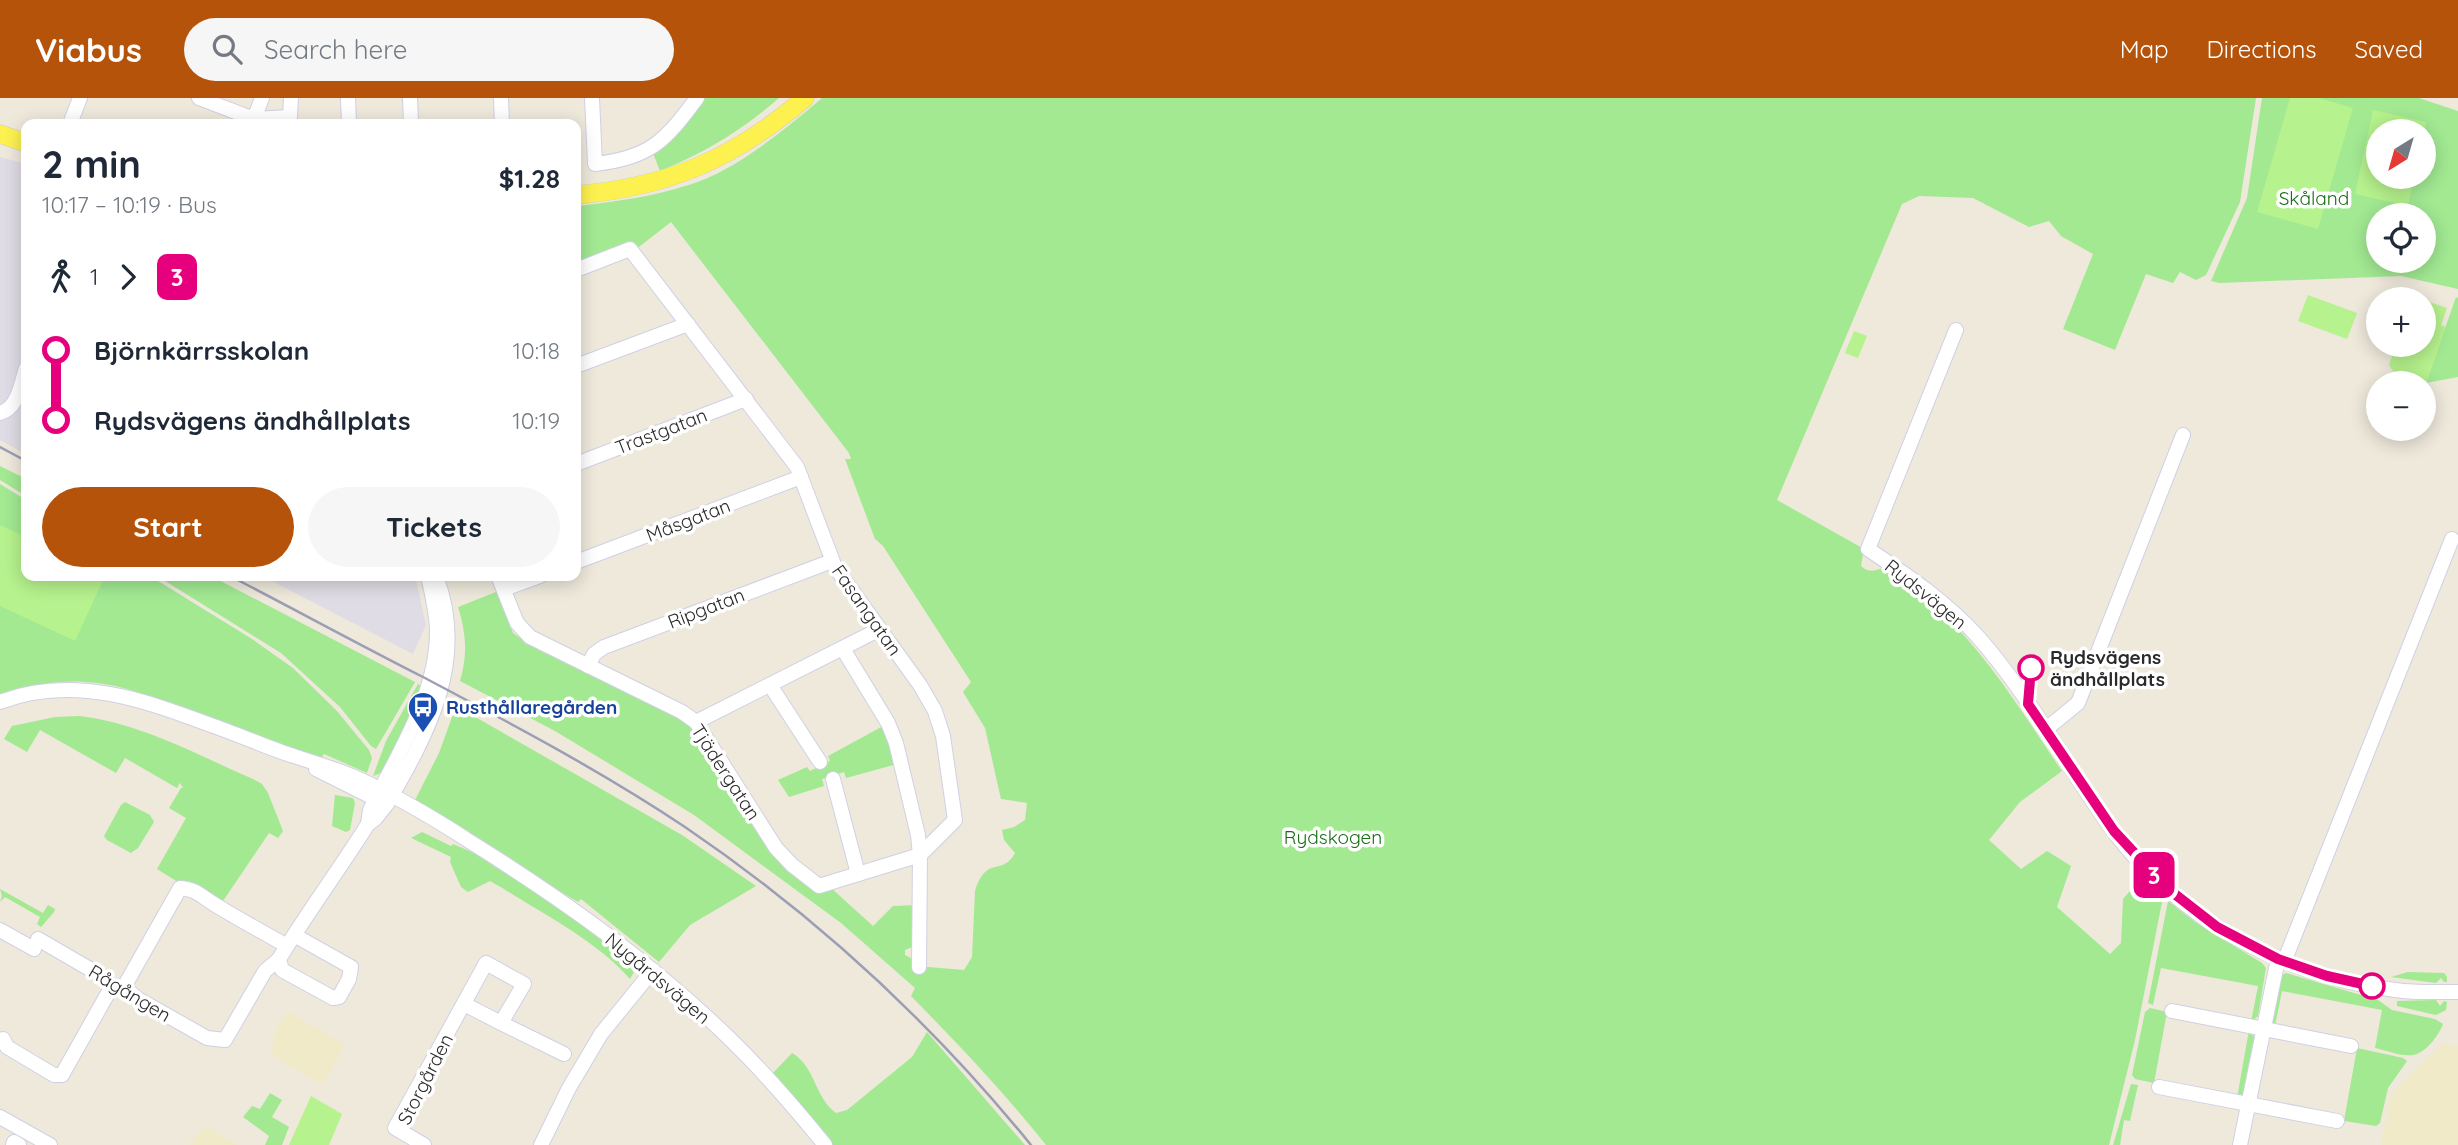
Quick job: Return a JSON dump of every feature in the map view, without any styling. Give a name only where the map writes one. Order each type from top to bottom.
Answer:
[{"type":"main road","points":[[581,194],[660,182],[693,170],[741,146],[804,98]]},
{"type":"main road","points":[[0,134],[21,141]]},
{"type":"street","points":[[72,119],[80,98]]},
{"type":"street","points":[[200,98],[254,119],[288,119],[291,114],[290,98]]},
{"type":"street","points":[[254,119],[262,98]]},
{"type":"street","points":[[348,98],[349,119]]},
{"type":"street","points":[[410,98],[411,119]]},
{"type":"street","points":[[501,98],[502,119]]},
{"type":"street","points":[[592,98],[595,164],[628,159],[652,148],[670,134],[697,98]]},
{"type":"street","name":"Fasangatan","points":[[581,268],[630,249],[797,467],[832,561],[928,698],[943,736],[955,820],[920,855]]},
{"type":"street","points":[[581,364],[688,324]]},
{"type":"street","name":"Rydsvägen","points":[[1955,330],[1868,549],[1921,585],[1963,621],[1994,656],[2114,831],[2149,871],[2184,903],[2217,927],[2281,960],[2346,981],[2397,990],[2458,992]]},
{"type":"street","points":[[0,413],[11,408],[21,384]]},
{"type":"street","name":"Trastgatan","points":[[581,462],[746,399]]},
{"type":"street","points":[[2045,730],[2078,703],[2183,435]]},
{"type":"street","name":"Måsgatan","points":[[581,560],[801,477]]},
{"type":"street","points":[[2240,1145],[2262,1028],[2281,960],[2452,540]]},
{"type":"street","name":"Ripgatan","points":[[588,666],[594,654],[604,647],[832,561]]},
{"type":"street","points":[[3,1039],[7,1046],[54,1075],[62,1074],[180,888],[201,893],[212,903],[287,947],[368,824],[376,819],[424,699],[432,673],[437,627],[429,581]]},
{"type":"street","points":[[384,797],[437,701],[446,672],[448,620],[438,581]]},
{"type":"street","name":"Tjädergatan","points":[[501,583],[517,623],[526,634],[682,712],[696,722],[776,848],[819,886],[920,855]]},
{"type":"street","points":[[696,722],[880,629]]},
{"type":"street","points":[[843,649],[888,723],[896,743],[918,835],[919,967]]},
{"type":"street","points":[[770,685],[820,762]]},
{"type":"street","name":"Nygårdsvägen","points":[[0,702],[39,691],[64,689],[101,691],[144,702],[296,757],[332,778],[384,797],[450,834],[467,839],[576,911],[653,970],[740,1049],[825,1145]]},
{"type":"street","points":[[833,779],[858,874]]},
{"type":"street","name":"Rågången","points":[[0,930],[100,975],[207,1038],[225,1040],[265,971],[287,947]]},
{"type":"street","name":"Storgården","points":[[422,1145],[396,1128],[486,963],[524,984],[501,1023]]},
{"type":"street","points":[[541,1145],[569,1088],[601,1034],[653,970]]},
{"type":"street","points":[[464,1004],[564,1054]]},
{"type":"street","points":[[2172,1011],[2351,1046]]},
{"type":"street","points":[[2159,1087],[2337,1121]]},
{"type":"street","points":[[0,1117],[50,1145]]},
{"type":"street","points":[[13,1145],[14,1142],[19,1145]]},
{"type":"shaded area","points":[[0,157],[21,163],[21,451],[0,440]]},
{"type":"shaded area","points":[[272,581],[416,581],[426,625],[413,654]]},
{"type":"shaded area","points":[[287,1011],[345,1045],[322,1085],[272,1055],[274,1034]]},
{"type":"shaded area","points":[[2442,1044],[2458,1046],[2458,1145],[2381,1145],[2390,1096]]},
{"type":"shaded area","points":[[207,1127],[238,1145],[190,1145],[197,1134]]},
{"type":"green space","points":[[702,98],[779,98],[722,140],[660,171],[653,153]]},
{"type":"green space","name":"Rydskogen","points":[[822,98],[2256,98],[2240,202],[2206,275],[2196,280],[2180,272],[2173,283],[2146,274],[2115,350],[2063,329],[2093,254],[2061,236],[2049,221],[2029,227],[1973,198],[1919,196],[1902,204],[1777,500],[1864,549],[1861,566],[1871,571],[1882,568],[1938,609],[1984,659],[2062,771],[2020,802],[1989,840],[2021,869],[2047,851],[2071,866],[2057,907],[2110,954],[2121,943],[2123,899],[2136,884],[2149,885],[2163,897],[2135,1040],[2109,1145],[1046,1145],[1014,1106],[911,996],[915,988],[841,923],[694,815],[555,731],[460,681],[465,644],[458,607],[496,592],[513,633],[526,642],[679,718],[691,727],[776,857],[830,887],[873,926],[893,906],[917,905],[917,945],[905,950],[905,955],[916,961],[916,966],[964,970],[972,957],[975,891],[984,873],[1005,864],[1015,853],[1004,840],[1002,830],[1025,820],[1027,803],[1001,799],[985,728],[963,692],[971,682],[883,546],[875,539],[845,459],[851,459],[849,453],[671,222],[635,250],[581,264],[581,205],[651,195],[689,185],[736,163],[786,128]]},
{"type":"green space","name":"Skåland","points":[[2262,98],[2419,98],[2458,111],[2458,289],[2401,276],[2219,283],[2211,281],[2247,198]]},
{"type":"green space","points":[[2290,98],[2319,98],[2353,108],[2318,229],[2257,212]]},
{"type":"green space","points":[[2373,110],[2413,119],[2371,119]]},
{"type":"green space","points":[[2366,143],[2366,189],[2412,189],[2409,203],[2395,203],[2355,194]]},
{"type":"green space","points":[[2308,295],[2357,313],[2347,339],[2298,321]]},
{"type":"green space","points":[[2456,297],[2458,377],[2436,381],[2436,371],[2430,371]]},
{"type":"green space","points":[[2436,304],[2447,308],[2441,325],[2446,327],[2436,355]]},
{"type":"green space","points":[[1854,331],[1867,336],[1858,358],[1845,353]]},
{"type":"green space","points":[[2392,357],[2435,357],[2430,371],[2393,371],[2389,365]]},
{"type":"green space","points":[[0,466],[21,476],[21,493],[0,480]]},
{"type":"green space","points":[[0,484],[21,497],[21,581],[158,581],[252,639],[293,668],[337,711],[369,750],[372,758],[367,773],[324,754],[322,757],[307,754],[182,707],[115,686],[63,682],[0,694]]},
{"type":"green space","points":[[0,525],[21,535],[21,581],[103,581],[75,641],[0,606]]},
{"type":"green space","points":[[165,581],[221,581],[415,682],[376,749],[340,707],[281,653]]},
{"type":"green space","points":[[418,684],[423,687],[421,693],[386,767],[373,776],[386,741]]},
{"type":"green space","points":[[456,706],[682,835],[756,886],[690,925],[659,962],[581,899],[578,902],[557,890],[457,824],[415,800],[439,753]]},
{"type":"green space","points":[[79,716],[124,725],[147,733],[262,784],[283,831],[278,838],[269,833],[221,904],[199,886],[181,884],[157,869],[186,818],[169,808],[183,788],[180,783],[177,788],[125,758],[116,773],[40,730],[27,752],[4,739],[12,726],[55,717]]},
{"type":"green space","points":[[885,725],[897,764],[846,778],[844,772],[822,779],[824,786],[789,797],[778,780],[807,767],[810,771],[830,761],[828,756]]},
{"type":"green space","points":[[335,795],[353,798],[355,803],[350,830],[346,832],[332,826]]},
{"type":"green space","points":[[125,802],[150,815],[154,822],[138,848],[131,853],[104,836]]},
{"type":"green space","points":[[422,832],[476,854],[546,896],[631,962],[629,965],[634,972],[630,979],[587,941],[490,881],[468,892],[461,887],[450,862],[451,857],[411,838]]},
{"type":"green space","points":[[0,889],[43,913],[48,905],[55,909],[54,912],[41,927],[37,924],[40,917],[5,897],[0,902]]},
{"type":"green space","points":[[2168,901],[2266,968],[2258,1016],[2251,1022],[2258,986],[2161,968],[2153,1005],[2148,1003]]},
{"type":"green space","points":[[2408,972],[2444,973],[2447,982],[2441,978],[2436,983],[2391,977]]},
{"type":"green space","points":[[2286,973],[2378,1000],[2392,1010],[2435,1019],[2443,1024],[2423,1051],[2413,1055],[2399,1054],[2375,1048],[2382,1010],[2282,991],[2275,1026],[2271,1018],[2280,976]]},
{"type":"green space","points":[[2436,1000],[2440,1006],[2444,1001],[2447,1002],[2446,1010],[2436,1015],[2397,1006],[2397,1001]]},
{"type":"green space","points":[[2150,1008],[2167,1012],[2154,1083],[2135,1079],[2132,1075],[2145,1012]]},
{"type":"green space","points":[[2249,1030],[2255,1038],[2244,1093],[2237,1098]]},
{"type":"green space","points":[[927,1032],[1025,1145],[833,1145],[772,1074],[792,1053],[806,1066],[823,1099],[836,1113],[847,1110],[912,1057]]},
{"type":"green space","points":[[2357,1048],[2407,1061],[2388,1088],[2380,1123],[2376,1126],[2344,1121]]},
{"type":"green space","points":[[2131,1084],[2138,1085],[2130,1121],[2124,1120],[2120,1145],[2113,1145]]},
{"type":"green space","points":[[270,1093],[282,1100],[272,1117],[289,1127],[282,1145],[265,1145],[269,1136],[243,1117],[252,1106],[260,1109]]},
{"type":"green space","points":[[311,1096],[342,1114],[329,1145],[289,1145]]},
{"type":"railway","points":[[0,447],[21,458]]},
{"type":"railway","points":[[239,581],[556,749],[653,806],[733,861],[826,934],[870,973],[953,1056],[1031,1145]]},
{"type":"bus line","name":"3","points":[[2031,668],[2028,704],[2114,831],[2167,888],[2217,927],[2242,942],[2303,969],[2372,986]]},
{"type":"place","name":"Rydsvägens ändhållplats","points":[[2031,668]]},
{"type":"place","name":"Rusthållaregården","points":[[423,734]]}]
